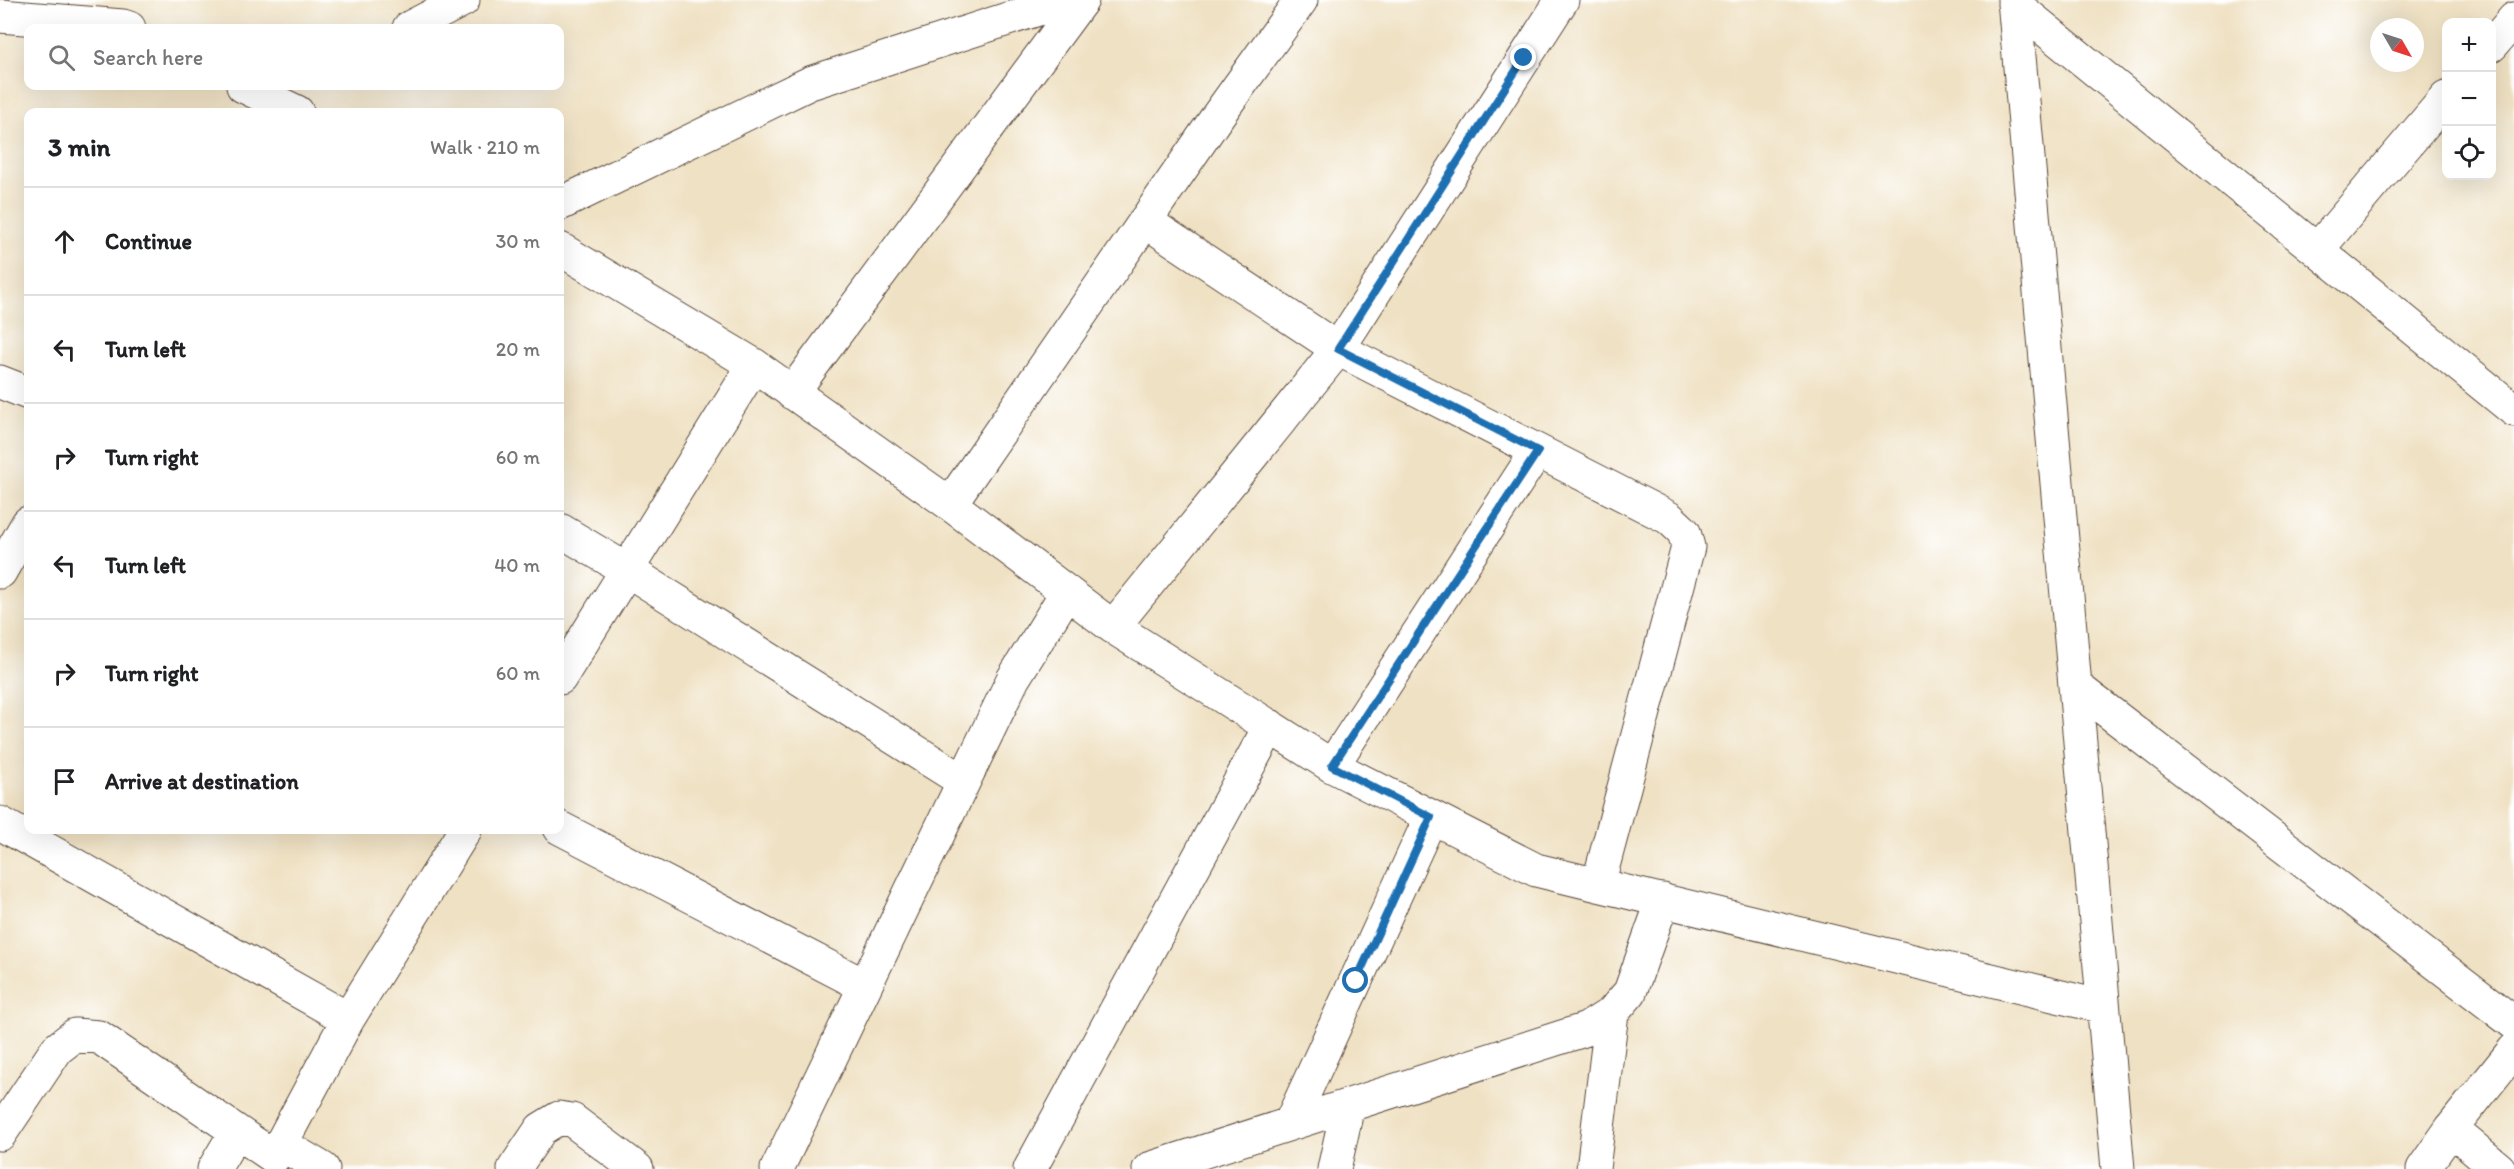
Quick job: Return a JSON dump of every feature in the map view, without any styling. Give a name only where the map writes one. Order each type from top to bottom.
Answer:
[{"type":"street","points":[[564,202],[810,83],[1066,0]]},
{"type":"street","points":[[792,393],[1082,0]]},
{"type":"street","points":[[950,504],[1300,0]]},
{"type":"street","points":[[1113,627],[1338,349],[1562,0]]},
{"type":"street","points":[[417,24],[460,1]]},
{"type":"street","points":[[2014,2],[2514,410]]},
{"type":"street","points":[[2014,2],[2118,1169]]},
{"type":"street","points":[[0,16],[40,9],[113,24]]},
{"type":"street","points":[[2496,40],[2514,19]]},
{"type":"street","points":[[253,90],[284,103]]},
{"type":"street","points":[[2317,250],[2442,103]]},
{"type":"street","points":[[1145,221],[1338,349],[1669,518],[1684,532],[1688,547],[1598,885]]},
{"type":"street","points":[[564,251],[754,365],[950,504],[1113,627],[1332,766],[1536,870],[2103,1007]]},
{"type":"street","points":[[564,672],[754,365]]},
{"type":"street","points":[[0,382],[24,391]]},
{"type":"street","points":[[1332,766],[1538,451]]},
{"type":"street","points":[[0,572],[24,530]]},
{"type":"street","points":[[564,532],[963,781]]},
{"type":"street","points":[[777,1169],[1013,679],[1067,592]]},
{"type":"street","points":[[2074,686],[2514,1023]]},
{"type":"street","points":[[1030,1169],[1270,726]]},
{"type":"street","points":[[1290,1124],[1431,817]]},
{"type":"street","points":[[0,823],[348,1019]]},
{"type":"street","points":[[564,830],[865,986]]},
{"type":"street","points":[[0,1134],[57,1049],[75,1035],[99,1037],[274,1157],[348,1019],[463,834]]},
{"type":"street","points":[[1149,1169],[1587,1029],[1612,1013],[1630,992],[1663,900]]},
{"type":"street","points":[[1593,1169],[1612,1013]]},
{"type":"street","points":[[2423,1169],[2451,1129],[2514,1050]]},
{"type":"street","points":[[1334,1169],[1348,1106]]},
{"type":"street","points":[[514,1169],[541,1129],[559,1118],[572,1120],[637,1169]]},
{"type":"street","points":[[2451,1129],[2499,1169]]},
{"type":"street","points":[[214,1169],[236,1132]]},
{"type":"street","points":[[281,1144],[323,1169]]},
{"type":"route","points":[[1356,981],[1431,817],[1332,766],[1538,451],[1338,349],[1524,58]]}]
